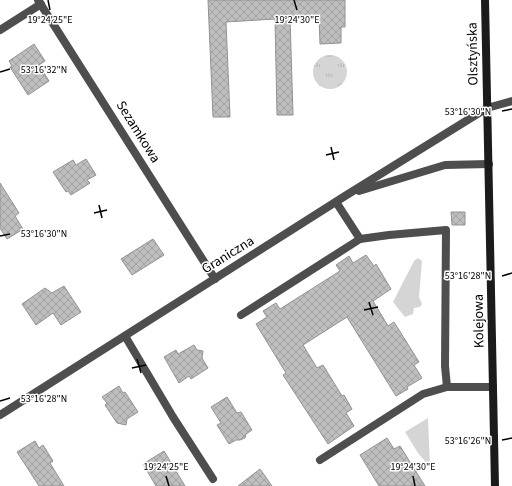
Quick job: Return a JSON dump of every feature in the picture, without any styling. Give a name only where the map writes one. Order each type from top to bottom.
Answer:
[{"type":"street","name":"Olsztyńska","points":[[485,0],[487,108]]},
{"type":"street","points":[[0,30],[40,2]]},
{"type":"street","name":"Sezamkowa","points":[[40,2],[215,279]]},
{"type":"street","name":"Graniczna","points":[[0,416],[345,196],[487,108],[512,101]]},
{"type":"street","name":"Kolejowa","points":[[487,108],[495,486]]},
{"type":"street","name":"Graniczna","points":[[345,196],[392,180],[445,165],[489,164]]},
{"type":"street","points":[[336,202],[360,239]]},
{"type":"street","points":[[241,315],[360,239],[446,230],[445,366],[447,387]]},
{"type":"street","points":[[125,336],[213,479]]},
{"type":"street","points":[[320,460],[423,394],[447,387],[493,387]]},
{"type":"green space","points":[[333,55],[342,60],[346,65],[346,79],[342,84],[337,88],[327,89],[323,88],[314,79],[313,69],[314,65],[323,56]]},
{"type":"green space","points":[[418,258],[422,261],[419,297],[422,304],[420,307],[414,308],[413,314],[405,317],[393,302],[414,261]]},
{"type":"green space","points":[[428,418],[430,467],[418,453],[405,432]]},
{"type":"building","points":[[208,0],[345,0],[345,27],[341,27],[341,43],[320,44],[319,16],[290,18],[293,115],[277,115],[275,19],[226,22],[230,117],[213,117]]},
{"type":"building","points":[[34,44],[45,61],[39,65],[49,81],[28,95],[10,67],[12,66],[9,61]]},
{"type":"building","points":[[86,159],[96,175],[87,180],[90,183],[71,195],[68,191],[66,192],[53,172],[73,160],[76,165]]},
{"type":"building","points":[[0,183],[19,213],[15,216],[23,229],[7,239],[0,228]]},
{"type":"building","points":[[451,212],[465,212],[465,225],[452,225]]},
{"type":"building","points":[[153,239],[164,255],[132,275],[121,259]]},
{"type":"building","points":[[366,255],[374,266],[376,264],[391,289],[373,301],[388,326],[394,322],[419,362],[414,365],[422,378],[396,396],[347,317],[303,345],[317,368],[323,365],[352,409],[346,413],[354,426],[328,444],[283,375],[286,373],[256,324],[267,317],[263,311],[276,303],[280,309],[340,271],[336,265],[349,256],[353,263]]},
{"type":"building","points":[[64,286],[81,312],[61,325],[53,313],[36,325],[22,304],[45,288],[52,293]]},
{"type":"building","points":[[194,345],[197,350],[203,351],[202,358],[208,368],[191,379],[189,376],[179,383],[164,357],[176,350],[178,354]]},
{"type":"building","points":[[119,386],[123,393],[125,392],[138,412],[127,419],[126,425],[117,423],[105,405],[107,403],[102,397]]},
{"type":"building","points":[[227,397],[237,413],[241,412],[252,430],[246,434],[245,438],[236,440],[229,444],[217,425],[221,423],[211,407]]},
{"type":"building","points":[[387,438],[394,449],[400,446],[425,486],[379,486],[360,455]]},
{"type":"building","points":[[35,441],[39,448],[43,445],[53,461],[50,463],[64,486],[39,486],[17,452]]},
{"type":"building","points":[[164,451],[185,486],[156,486],[143,464]]},
{"type":"building","points":[[260,469],[272,486],[238,486]]}]
